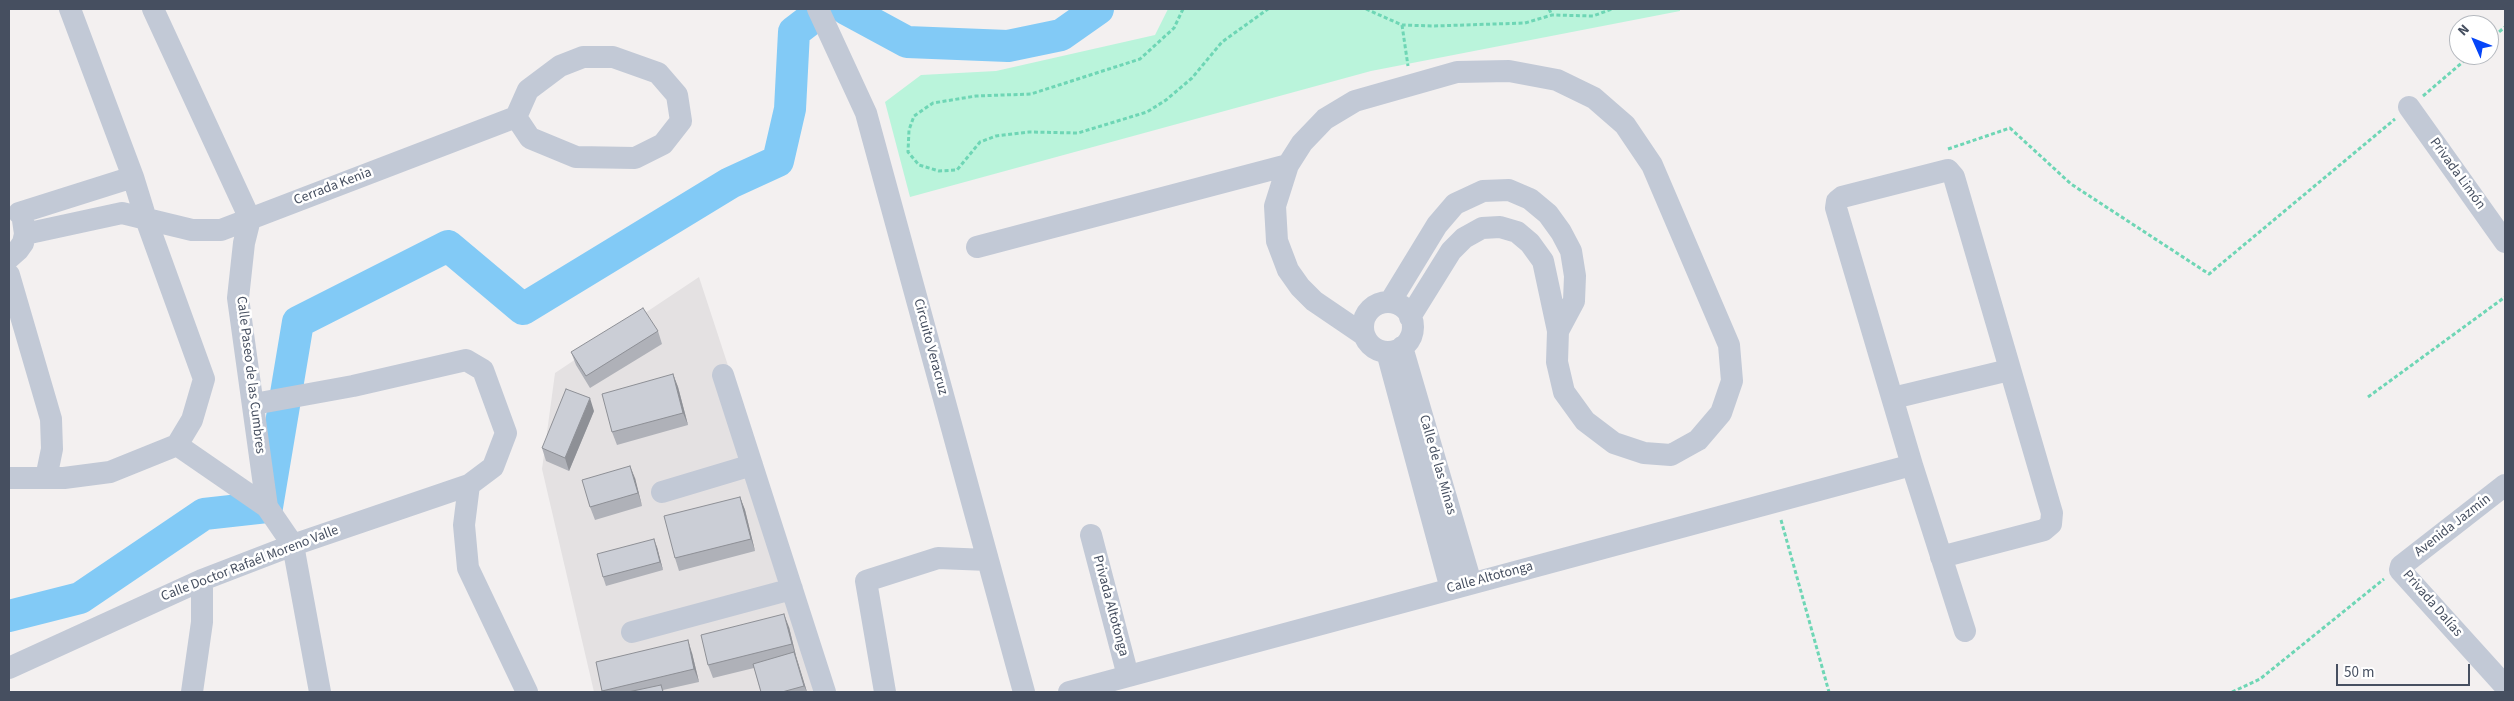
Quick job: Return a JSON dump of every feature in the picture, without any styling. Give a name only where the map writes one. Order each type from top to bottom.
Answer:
[{"type":"street","points":[[9,478],[46,478],[110,472],[177,445],[192,420],[204,379],[146,219],[133,176],[70,9]]},
{"type":"street","points":[[152,9],[250,219]]},
{"type":"street","name":"Circuito Veracruz","points":[[818,9],[866,113],[1024,692]]},
{"type":"street","points":[[583,57],[613,57],[658,73],[677,95],[681,121],[663,144],[635,158],[576,157],[530,138],[516,117],[528,90],[560,66],[583,57]]},
{"type":"street","points":[[1365,325],[1336,316],[1314,301],[1300,287],[1288,270],[1277,241],[1275,206],[1288,165],[1302,143],[1326,119],[1355,101],[1457,72],[1509,71],[1557,80],[1594,98],[1625,126],[1652,165],[1729,345],[1732,381],[1721,413],[1698,440],[1671,455],[1644,453],[1614,443],[1585,421],[1564,392],[1557,362],[1558,330],[1543,261],[1530,243],[1518,232],[1500,227],[1482,228],[1464,238],[1451,251],[1410,317]]},
{"type":"street","name":"Privada Limón","points":[[2409,107],[2505,242]]},
{"type":"street","name":"Cerrada Kenia","points":[[18,217],[122,213],[192,230],[221,230],[516,117]]},
{"type":"street","points":[[977,247],[1288,165]]},
{"type":"street","points":[[1942,557],[2044,530],[2052,524],[2052,513],[1954,176],[1948,170],[1936,171],[1842,197],[1837,201],[1836,208],[1912,465],[1965,631]]},
{"type":"street","points":[[9,258],[18,250],[18,217],[133,176]]},
{"type":"street","points":[[1390,302],[1437,225],[1455,204],[1482,190],[1509,190],[1530,199],[1548,214],[1562,232],[1571,251],[1575,276],[1574,302],[1558,330]]},
{"type":"street","name":"Calle Paseo de las Cumbres","points":[[250,219],[244,243],[238,298],[267,507],[293,545]]},
{"type":"street","points":[[9,275],[51,419],[52,449],[46,478]]},
{"type":"street","points":[[1390,302],[1398,304],[1410,317],[1412,334],[1395,350],[1373,347],[1365,325],[1376,305],[1390,302]]},
{"type":"street","name":"Calle de las Minas","points":[[1395,350],[1461,586]]},
{"type":"street","name":"Calle Doctor Rafaél Moreno Valle","points":[[9,668],[202,580],[293,545],[469,485],[493,467],[506,433],[483,370],[466,360],[353,386],[254,404]]},
{"type":"street","points":[[1893,398],[2009,370]]},
{"type":"street","points":[[723,375],[825,692]]},
{"type":"street","points":[[177,445],[267,507]]},
{"type":"street","points":[[662,492],[752,465]]},
{"type":"street","name":"Calle Altotonga","points":[[1069,692],[1775,500],[1912,465]]},
{"type":"street","points":[[469,485],[464,525],[468,568],[526,692]]},
{"type":"street","name":"Avenida Jazmín","points":[[2401,566],[2505,485]]},
{"type":"street","name":"Privada Altotonga","points":[[1091,535],[1128,676]]},
{"type":"street","points":[[293,545],[320,692]]},
{"type":"street","points":[[885,692],[866,581],[938,558],[988,560]]},
{"type":"street","name":"Privada Dalías","points":[[2401,566],[2403,574],[2505,685]]},
{"type":"street","points":[[192,692],[202,622],[202,580]]},
{"type":"street","points":[[632,632],[792,589]]},
{"type":"path","points":[[1183,9],[1174,28],[1140,59],[1031,94],[976,96],[933,102],[914,116],[909,130],[908,152],[919,165],[939,171],[957,170],[980,142],[996,136],[1029,132],[1078,133],[1147,112],[1166,100],[1192,78],[1222,42],[1268,9]]},
{"type":"path","points":[[1366,9],[1402,26],[1526,22],[1552,16],[1593,16],[1612,9]]},
{"type":"path","points":[[1549,9],[1552,16]]},
{"type":"path","points":[[1402,26],[1411,84]]},
{"type":"path","points":[[1946,150],[2010,128],[2071,184],[2209,274],[2459,65]]},
{"type":"path","points":[[2368,397],[2505,297]]},
{"type":"path","points":[[1775,500],[1830,692]]},
{"type":"path","points":[[2232,692],[2260,679],[2401,566]]},
{"type":"shaded area","points":[[699,277],[835,692],[594,692],[542,469],[555,373]]},
{"type":"green space","points":[[1168,9],[1680,9],[1680,11],[1371,71],[910,197],[885,102],[921,75],[996,71],[1155,35]]},
{"type":"building","points":[[643,308],[658,331],[586,376],[571,352]]},
{"type":"building","points":[[673,374],[683,413],[612,432],[602,394]]},
{"type":"building","points":[[566,389],[590,398],[565,458],[542,448]]},
{"type":"building","points":[[630,466],[638,493],[590,507],[582,480]]},
{"type":"building","points":[[740,497],[751,539],[675,558],[664,516]]},
{"type":"building","points":[[654,539],[660,562],[603,577],[597,554]]},
{"type":"building","points":[[784,614],[792,644],[708,665],[701,635]]},
{"type":"building","points":[[688,640],[694,669],[602,691],[596,662]]},
{"type":"building","points":[[794,652],[804,686],[782,692],[761,692],[753,664]]},
{"type":"building","points":[[661,685],[663,692],[628,692]]},
{"type":"waterway","points":[[9,616],[80,598],[204,514],[267,507],[298,322],[448,246],[523,309],[730,183],[778,161],[790,109],[794,32],[824,9]]},
{"type":"waterway","points":[[846,9],[907,42],[1008,46],[1061,35],[1098,9]]}]
